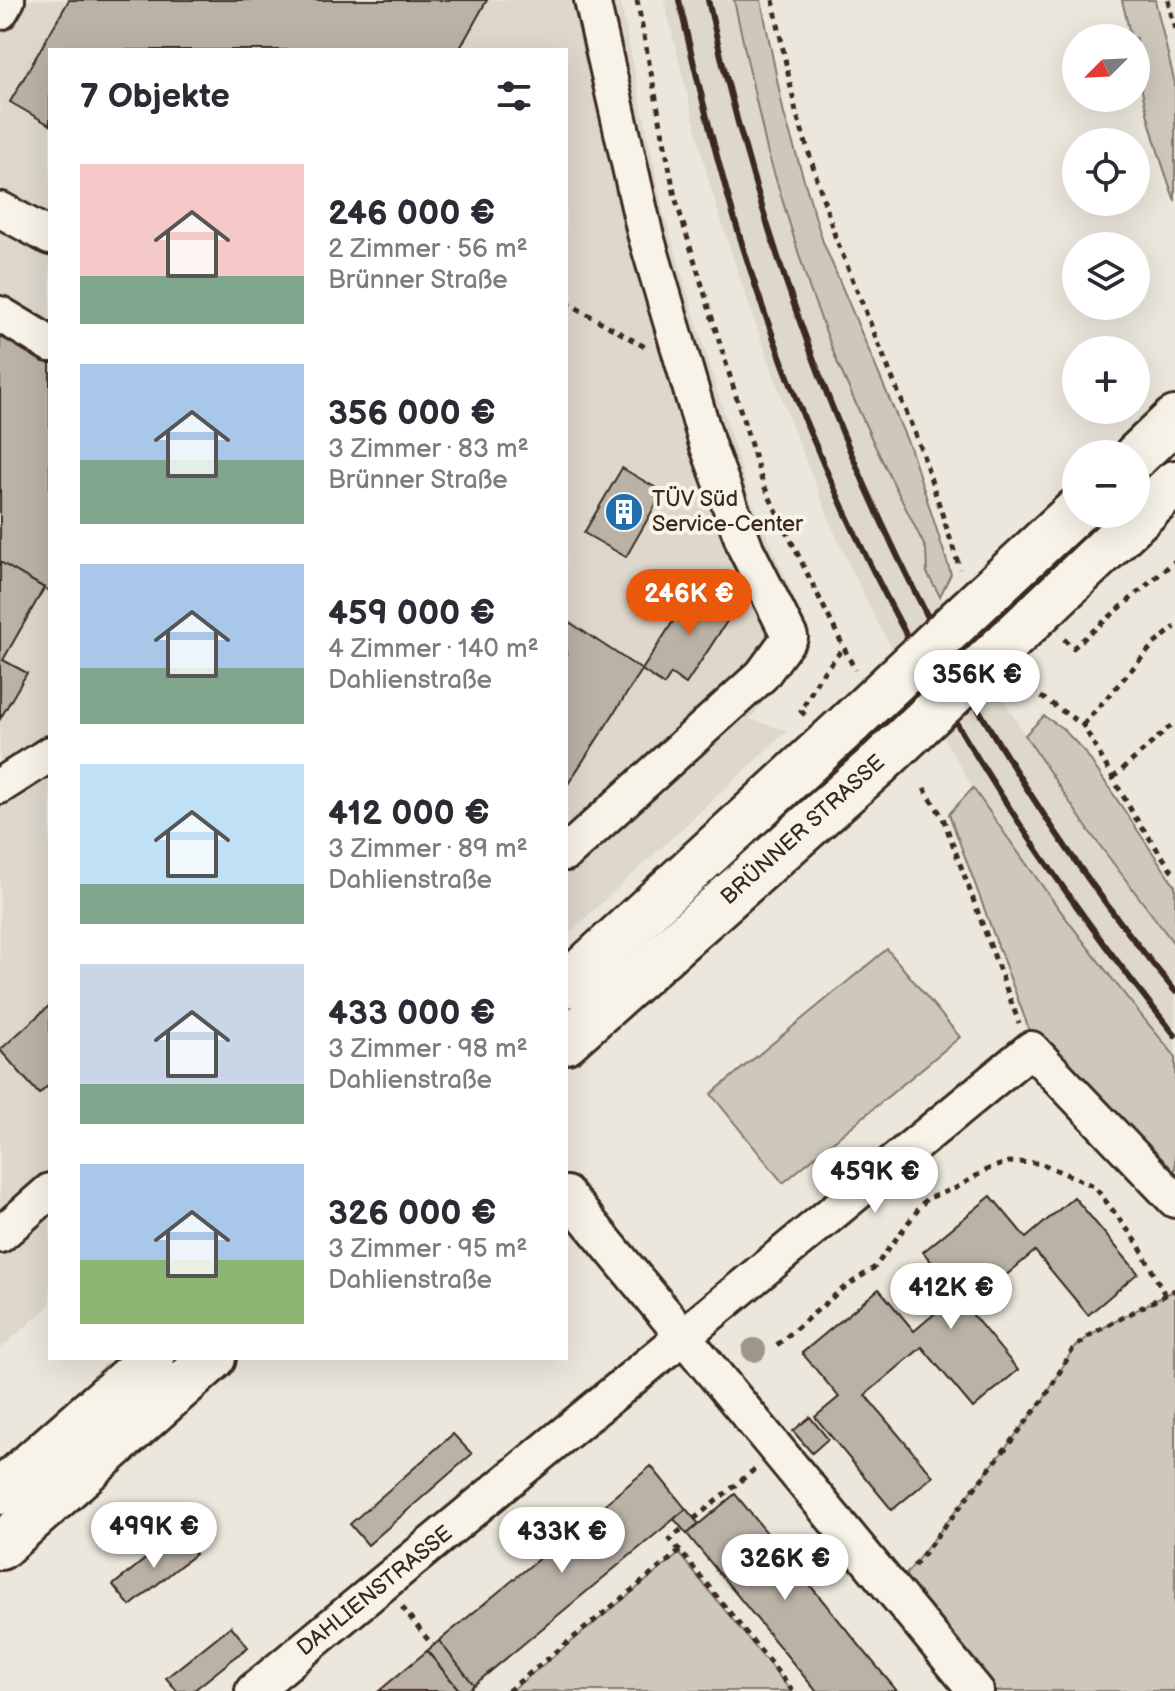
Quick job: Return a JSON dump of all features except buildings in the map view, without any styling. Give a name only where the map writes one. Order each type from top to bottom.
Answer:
[{"type":"main road","points":[[1150,443],[1175,419]]},
{"type":"main road","name":"BRÜNNER STRASSE","points":[[568,1039],[877,765],[1047,630],[1175,483]]},
{"type":"main road","name":"BRÜNNER STRASSE","points":[[568,983],[1062,524]]},
{"type":"main road","points":[[0,1492],[150,1360]]},
{"type":"main road","points":[[0,1547],[211,1360]]},
{"type":"street","points":[[0,12],[7,0]]},
{"type":"street","points":[[568,851],[762,675],[790,637],[746,549],[707,444],[645,233],[592,0]]},
{"type":"street","points":[[1,210],[48,236]]},
{"type":"street","points":[[0,314],[48,343]]},
{"type":"street","points":[[0,786],[48,755]]},
{"type":"street","points":[[1031,1049],[1175,1200]]},
{"type":"street","name":"DAHLIENSTRASSE","points":[[253,1691],[1031,1049]]},
{"type":"street","points":[[0,1235],[48,1193]]},
{"type":"street","points":[[568,1196],[976,1691]]},
{"type":"path","points":[[637,0],[675,197],[763,484],[858,675]]},
{"type":"path","points":[[773,0],[796,112],[835,236],[921,449],[961,574]]},
{"type":"path","points":[[1168,0],[1175,30]]},
{"type":"path","points":[[1047,630],[1073,648],[1175,561]]},
{"type":"path","points":[[1083,725],[1153,645],[1175,627]]},
{"type":"path","points":[[801,711],[819,678],[844,647]]},
{"type":"path","points":[[1031,690],[1083,725],[1135,817],[1175,875]]},
{"type":"path","points":[[1113,778],[1175,722]]},
{"type":"path","points":[[924,788],[943,818],[1031,1049]]},
{"type":"path","points":[[777,1345],[841,1290],[875,1267],[926,1199],[1008,1162],[1040,1163],[1094,1186],[1137,1242],[1165,1295]]},
{"type":"path","points":[[893,1591],[1044,1399],[1073,1349],[1093,1333],[1175,1290]]},
{"type":"path","points":[[694,1519],[778,1451]]},
{"type":"path","points":[[682,1529],[670,1539],[793,1691]]},
{"type":"path","points":[[508,1691],[680,1551]]},
{"type":"path","points":[[383,1584],[433,1646]]},
{"type":"shaded area","points":[[0,0],[620,0],[664,214],[748,492],[808,629],[807,647],[750,719],[787,731],[568,934],[568,48],[48,48],[48,1307],[0,1349]]},
{"type":"shaded area","points":[[664,0],[734,0],[767,150],[809,287],[838,364],[926,549],[927,573],[1025,735],[1089,831],[1175,945],[1175,1056],[1117,987],[1044,891],[973,788],[878,624],[836,536],[790,421],[741,282],[710,186]]},
{"type":"shaded area","points":[[734,0],[761,0],[784,114],[823,242],[911,450],[951,574],[940,596],[927,573],[926,549],[838,364],[809,287],[767,150]]},
{"type":"shaded area","points":[[1122,0],[1155,0],[1175,84],[1175,201],[1147,112],[1150,112],[1150,24],[1128,24]]},
{"type":"shaded area","points":[[1080,528],[1095,528],[1021,606],[1013,591]]},
{"type":"shaded area","points":[[1044,716],[1062,728],[1085,752],[1175,886],[1175,945],[1089,831],[1025,735]]},
{"type":"shaded area","points":[[973,788],[1071,925],[1175,1056],[1175,1179],[1044,1037],[1030,1032],[949,814]]},
{"type":"shaded area","points":[[887,949],[960,1037],[783,1183],[711,1094]]},
{"type":"shaded area","points":[[1175,1290],[1175,1691],[976,1691],[893,1591],[1044,1399],[1073,1349],[1093,1333]]},
{"type":"shaded area","points":[[679,1554],[791,1691],[511,1691]]},
{"type":"railway","points":[[679,0],[718,158],[752,275],[802,412],[843,507],[938,692],[992,781],[1111,953],[1175,1035]]},
{"type":"railway","points":[[708,0],[741,134],[781,266],[828,396],[882,524],[944,647],[1013,767],[1090,882],[1175,991]]},
{"type":"place","name":"TÜV Süd Service-Center","points":[[624,512]]}]
